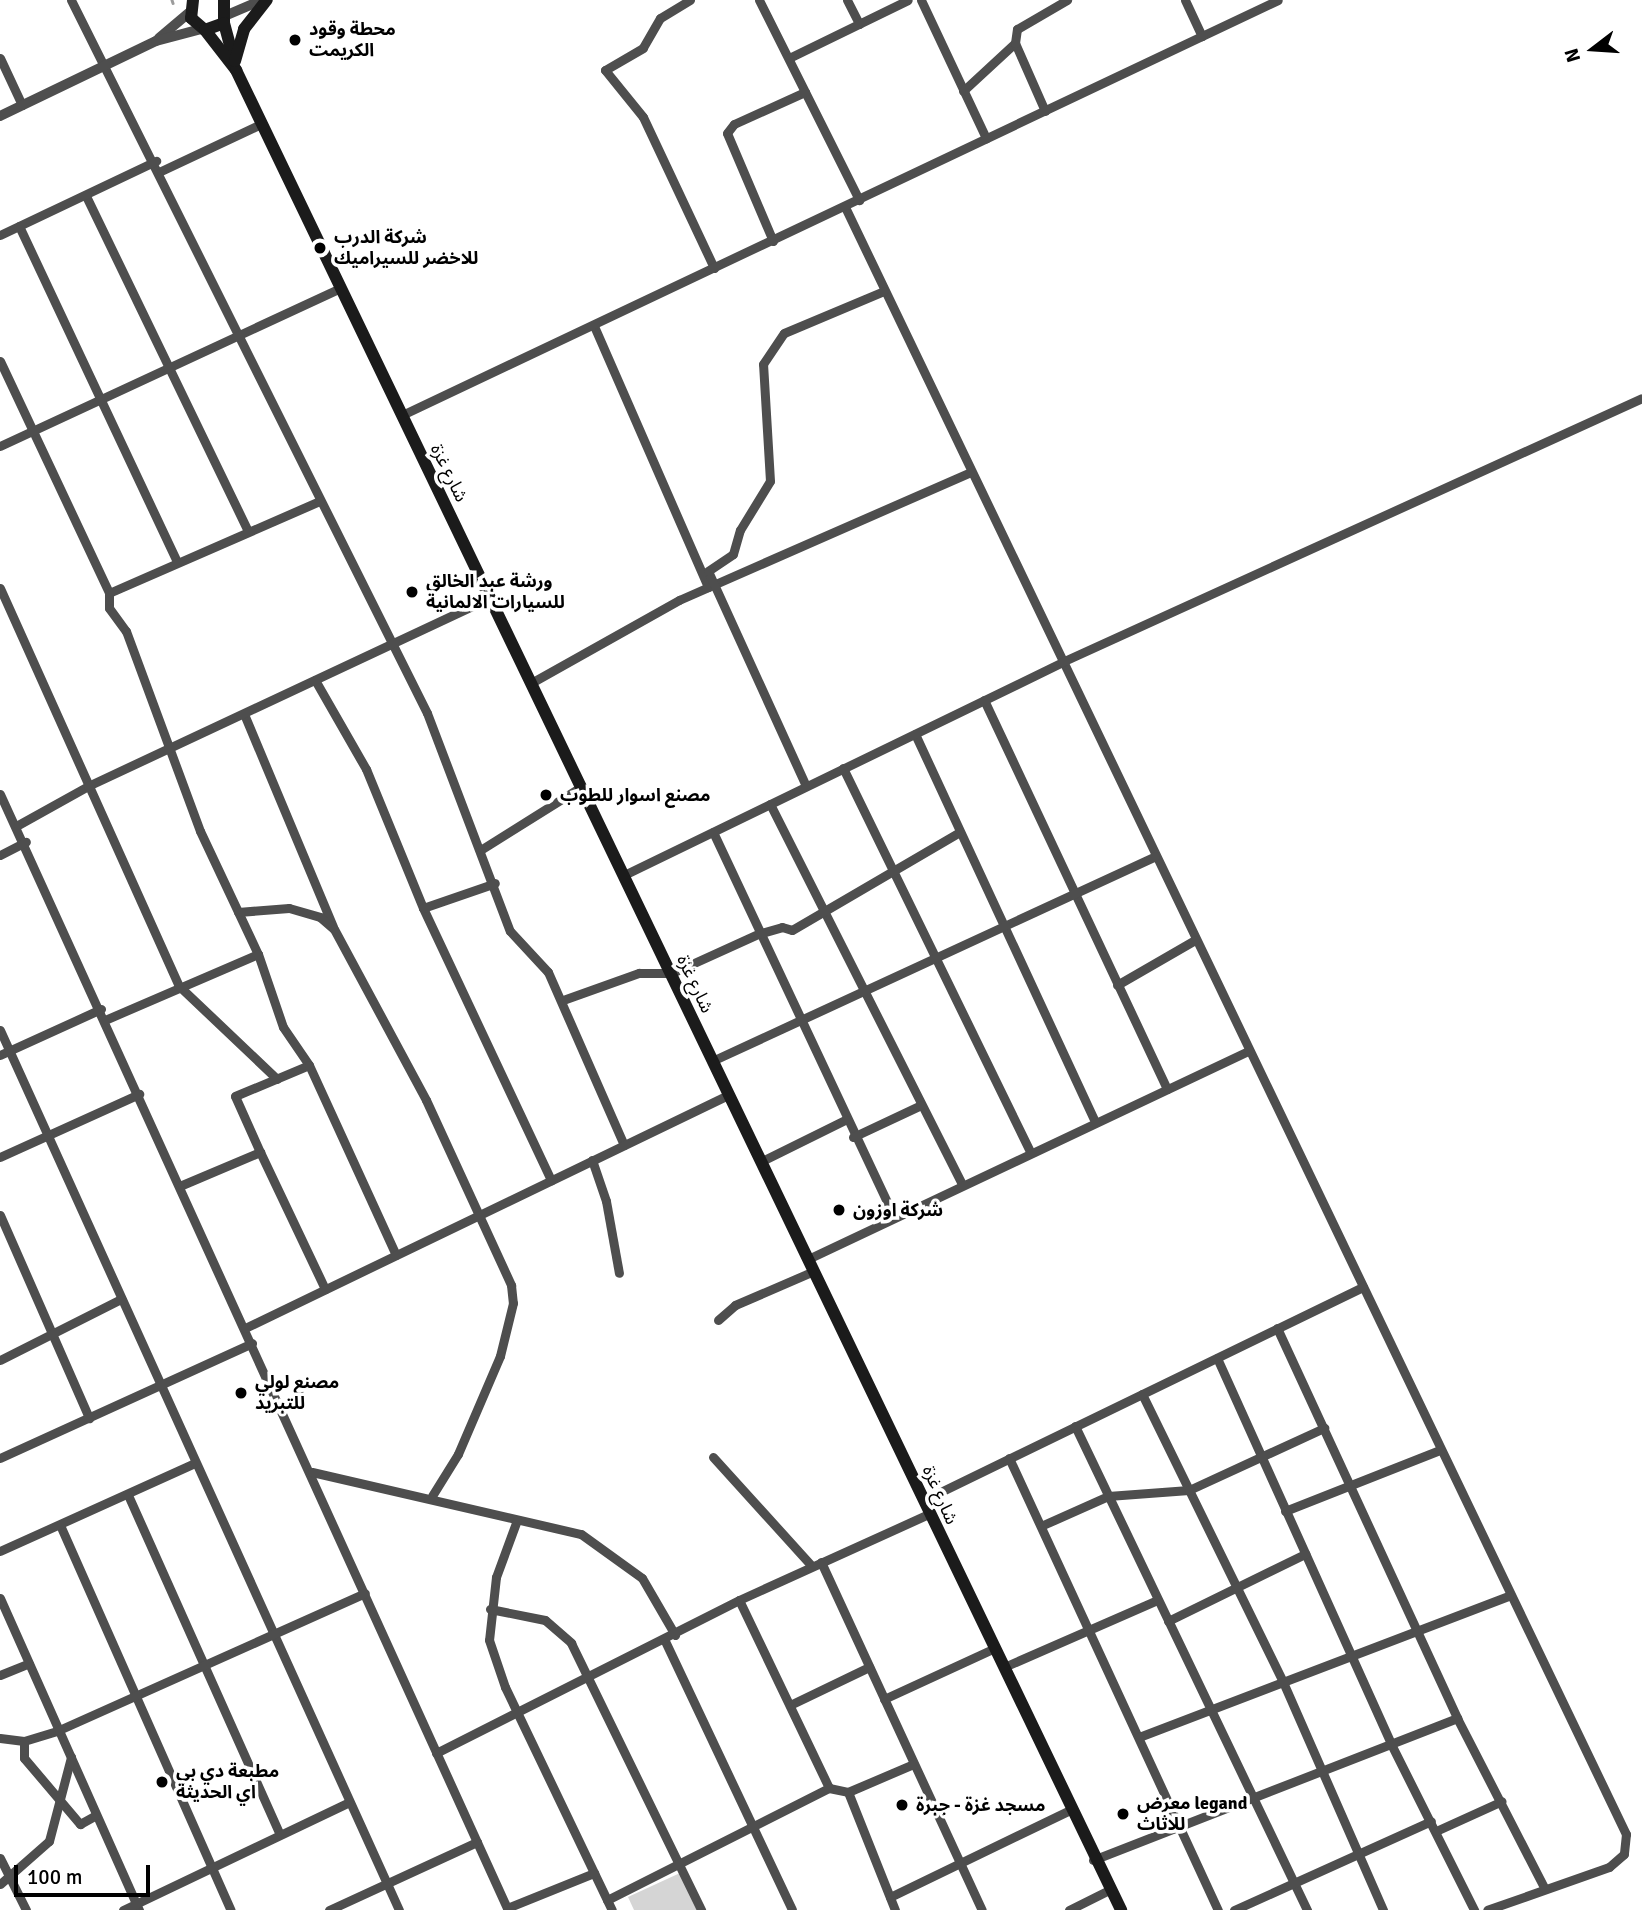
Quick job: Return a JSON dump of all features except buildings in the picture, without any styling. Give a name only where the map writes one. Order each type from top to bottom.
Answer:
[{"type":"main road","name":"شارع غزة","points":[[224,0],[235,65],[261,124],[672,973],[728,1095],[1072,1809],[1093,1860],[1121,1910]]},
{"type":"main road","points":[[235,65],[244,29],[267,0]]},
{"type":"main road","name":"شارع غزة","points":[[189,5],[203,30],[235,65]]},
{"type":"main road","points":[[203,30],[226,19]]},
{"type":"street","points":[[71,0],[158,166],[442,745],[495,883],[510,931],[548,972],[563,1000],[624,1144]]},
{"type":"street","points":[[226,19],[262,0]]},
{"type":"street","points":[[690,0],[660,18],[643,48],[605,70],[643,117],[714,268]]},
{"type":"street","points":[[758,0],[859,200]]},
{"type":"street","points":[[847,0],[859,24]]},
{"type":"street","points":[[789,58],[908,0]]},
{"type":"street","points":[[921,0],[986,138]]},
{"type":"street","points":[[1045,111],[1016,43],[1017,29],[1067,0]]},
{"type":"street","points":[[1185,0],[1202,36]]},
{"type":"street","points":[[402,415],[1278,0]]},
{"type":"street","points":[[156,41],[189,5]]},
{"type":"street","points":[[0,116],[156,41],[203,30]]},
{"type":"street","points":[[963,90],[1016,43]]},
{"type":"street","points":[[0,58],[22,105]]},
{"type":"street","points":[[773,241],[727,133],[734,124],[805,92]]},
{"type":"street","points":[[0,235],[86,196],[261,124]]},
{"type":"street","points":[[86,196],[248,531]]},
{"type":"street","points":[[845,207],[1509,1596],[1626,1834],[1618,1862],[1487,1910]]},
{"type":"street","points":[[19,226],[104,401],[177,562]]},
{"type":"street","points":[[0,446],[104,401],[340,288]]},
{"type":"street","points":[[710,587],[708,572],[733,554],[740,530],[770,481],[763,364],[784,333],[884,291]]},
{"type":"street","points":[[594,326],[710,587],[806,786]]},
{"type":"street","points":[[0,361],[109,593],[109,608],[126,631],[169,750],[258,954],[283,1027],[309,1065],[396,1255]]},
{"type":"street","points":[[624,875],[1062,662],[1642,398]]},
{"type":"street","points":[[531,683],[710,587],[971,472]]},
{"type":"street","points":[[109,593],[320,501]]},
{"type":"street","points":[[0,588],[179,986],[277,1079]]},
{"type":"street","points":[[18,825],[88,786],[490,597]]},
{"type":"street","points":[[315,680],[366,769],[423,908],[551,1180]]},
{"type":"street","points":[[984,700],[1167,1089]]},
{"type":"street","points":[[244,714],[334,929],[426,1100],[475,1217],[510,1285],[513,1303],[500,1356],[458,1454],[432,1496]]},
{"type":"street","points":[[915,734],[1095,1122]]},
{"type":"street","points":[[843,768],[939,958],[1030,1153]]},
{"type":"street","points":[[482,849],[581,787]]},
{"type":"street","points":[[0,794],[26,842],[182,1185],[507,1909],[594,1873]]},
{"type":"street","points":[[770,804],[961,1184]]},
{"type":"street","points":[[713,832],[758,934],[802,1021],[845,1120],[894,1217]]},
{"type":"street","points":[[563,1000],[639,973],[672,973],[758,934],[782,927],[792,930],[824,913],[892,869],[960,832]]},
{"type":"street","points":[[0,855],[26,842]]},
{"type":"street","points":[[712,1061],[865,993],[1155,856]]},
{"type":"street","points":[[423,908],[495,883]]},
{"type":"street","points":[[239,912],[289,908],[320,917],[334,929]]},
{"type":"street","points":[[1117,985],[1195,940]]},
{"type":"street","points":[[106,1020],[179,986],[258,954]]},
{"type":"street","points":[[5,1052],[101,1009]]},
{"type":"street","points":[[0,1030],[5,1052],[47,1134],[399,1910]]},
{"type":"street","points":[[718,1320],[735,1305],[894,1217],[1249,1051]]},
{"type":"street","points":[[309,1065],[235,1096],[325,1289]]},
{"type":"street","points":[[0,1157],[139,1094]]},
{"type":"street","points":[[245,1328],[728,1095]]},
{"type":"street","points":[[853,1137],[921,1105]]},
{"type":"street","points":[[762,1161],[845,1120]]},
{"type":"street","points":[[182,1185],[260,1152]]},
{"type":"street","points":[[592,1160],[606,1201],[619,1273]]},
{"type":"street","points":[[0,1214],[51,1337],[89,1418]]},
{"type":"street","points":[[924,1500],[1363,1287]]},
{"type":"street","points":[[0,1360],[51,1337],[121,1299]]},
{"type":"street","points":[[1277,1328],[1457,1718],[1545,1889]]},
{"type":"street","points":[[0,1458],[252,1343]]},
{"type":"street","points":[[1217,1358],[1391,1744],[1474,1910]]},
{"type":"street","points":[[1142,1394],[1283,1682],[1383,1910]]},
{"type":"street","points":[[1075,1426],[1249,1799],[1307,1910]]},
{"type":"street","points":[[1043,1525],[1108,1496],[1189,1490],[1324,1428]]},
{"type":"street","points":[[1285,1511],[1350,1483],[1440,1450]]},
{"type":"street","points":[[713,1457],[816,1564],[869,1667],[911,1765],[982,1910]]},
{"type":"street","points":[[1009,1458],[1092,1628],[1177,1827],[1218,1910]]},
{"type":"street","points":[[0,1550],[195,1463]]},
{"type":"street","points":[[312,1472],[432,1496],[517,1520],[581,1534],[642,1578],[675,1635]]},
{"type":"street","points":[[128,1495],[202,1666],[279,1833]]},
{"type":"street","points":[[436,1753],[592,1678],[739,1600],[929,1514]]},
{"type":"street","points":[[517,1520],[490,1609],[489,1640],[518,1714],[612,1910]]},
{"type":"street","points":[[60,1525],[134,1698],[231,1910]]},
{"type":"street","points":[[1168,1621],[1305,1554]]},
{"type":"street","points":[[0,1738],[24,1741],[59,1730],[365,1593]]},
{"type":"street","points":[[1139,1737],[1509,1596]]},
{"type":"street","points":[[0,1598],[139,1910]]},
{"type":"street","points":[[739,1600],[829,1787]]},
{"type":"street","points":[[1004,1667],[1157,1600]]},
{"type":"street","points":[[490,1609],[529,1614],[555,1626],[592,1678],[701,1910]]},
{"type":"street","points":[[665,1641],[792,1910]]},
{"type":"street","points":[[884,1699],[995,1648]]},
{"type":"street","points":[[0,1675],[29,1662]]},
{"type":"street","points":[[790,1705],[869,1667]]},
{"type":"street","points":[[1093,1860],[1457,1718]]},
{"type":"street","points":[[24,1741],[24,1758],[80,1824],[96,1815]]},
{"type":"street","points":[[0,1884],[49,1841],[56,1798],[71,1757]]},
{"type":"street","points":[[607,1900],[829,1787],[848,1792],[911,1765]]},
{"type":"street","points":[[848,1792],[895,1910]]},
{"type":"street","points":[[1436,1831],[1502,1801]]},
{"type":"street","points":[[123,1910],[135,1900],[349,1802]]},
{"type":"street","points":[[890,1897],[1072,1809]]},
{"type":"street","points":[[1234,1910],[1431,1821]]},
{"type":"street","points":[[329,1910],[477,1842]]},
{"type":"street","points":[[0,1858],[26,1910]]},
{"type":"street","points":[[1069,1910],[1111,1889]]},
{"type":"shaded area","points":[[680,1873],[697,1910],[634,1910],[628,1897]]},
{"type":"place","name":"محطة وقود الكريمت","points":[[295,40]]},
{"type":"place","name":"شركة الدرب للاخضر للسيراميك","points":[[320,248]]},
{"type":"place","name":"ورشة عبد الخالق للسيارات الالمانية","points":[[412,592]]},
{"type":"place","name":"مصنع اسوار للطوب","points":[[546,795]]},
{"type":"place","name":"شركة اوزون","points":[[839,1210]]},
{"type":"place","name":"مصنع لولي للتبريد","points":[[241,1393]]},
{"type":"place","name":"مطبعة دي بي اي الحديثة","points":[[162,1782]]},
{"type":"place","name":"مسجد غزة - جبرة","points":[[902,1805]]},
{"type":"place","name":"معرض legand للاثاث","points":[[1123,1814]]}]
